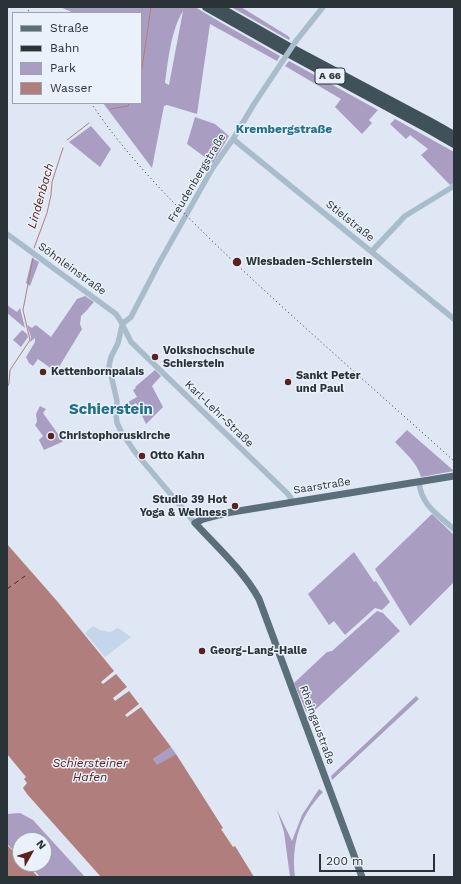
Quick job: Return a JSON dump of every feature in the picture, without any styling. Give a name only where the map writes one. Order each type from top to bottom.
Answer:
[{"type":"highway","name":"A 66","points":[[206,7],[255,36],[454,144]]},
{"type":"highway","name":"A 66","points":[[219,7],[258,30],[454,135]]},
{"type":"main road","name":"Saarstraße","points":[[195,523],[226,513],[454,476]]},
{"type":"main road","points":[[206,534],[204,525],[210,517]]},
{"type":"main road","name":"Rheingaustraße","points":[[195,523],[250,584],[262,606],[355,862],[362,877]]},
{"type":"street","name":"Freudenbergstraße","points":[[122,324],[131,317],[158,265],[212,169],[296,41],[323,7]]},
{"type":"street","name":"Stielstraße","points":[[233,139],[454,319]]},
{"type":"street","points":[[372,251],[405,216],[454,186]]},
{"type":"street","name":"Söhnleinstraße","points":[[7,234],[115,313],[122,324]]},
{"type":"street","points":[[122,324],[118,343],[111,357],[109,367],[117,401],[116,416],[119,427],[137,455],[195,523]]},
{"type":"street","name":"Karl-Lehr-Straße","points":[[122,324],[131,342],[287,493],[292,502]]},
{"type":"street","points":[[118,343],[124,341],[131,342]]},
{"type":"street","points":[[419,482],[421,493],[427,504],[454,529]]},
{"type":"green space","points":[[60,7],[195,7],[280,56],[277,61],[210,24],[197,114],[167,105],[164,106],[152,168],[104,104],[142,104],[142,12],[72,12]],"holes":[[[183,11],[169,85],[165,83],[173,36]]]},
{"type":"green space","points":[[231,7],[241,7],[288,36],[290,38],[289,40]]},
{"type":"green space","points":[[289,61],[378,110],[369,120],[372,123],[362,134],[335,107],[341,99],[285,66]]},
{"type":"green space","points":[[195,117],[215,124],[229,136],[213,163],[187,144]]},
{"type":"green space","points":[[395,119],[454,152],[454,183],[450,185],[421,155],[428,149],[410,135],[406,139],[390,124]]},
{"type":"green space","points":[[91,126],[111,149],[100,167],[69,142]]},
{"type":"green space","points":[[32,258],[39,262],[30,286],[26,283]]},
{"type":"green space","points":[[85,296],[94,302],[81,316],[80,324],[82,329],[56,372],[38,359],[33,366],[29,363],[26,357],[35,342],[35,338],[30,342],[31,337],[27,325],[32,328],[36,325],[51,337],[77,299]]},
{"type":"green space","points":[[7,305],[17,312],[20,308],[25,328],[7,313]]},
{"type":"green space","points":[[22,330],[28,337],[21,347],[13,340]]},
{"type":"green space","points":[[155,370],[161,376],[152,386],[163,407],[146,424],[136,403],[125,410],[123,405],[137,397],[133,390],[136,388],[135,387]]},
{"type":"green space","points":[[40,406],[46,409],[43,413],[63,441],[44,450],[39,440],[43,436],[35,425],[37,422],[36,414]]},
{"type":"green space","points":[[407,430],[454,471],[421,477],[414,462],[395,442]]},
{"type":"green space","points":[[432,514],[454,535],[454,582],[410,626],[375,569]]},
{"type":"green space","points":[[354,552],[374,582],[376,581],[390,602],[382,610],[375,608],[345,635],[334,621],[329,625],[308,594]]},
{"type":"green space","points":[[377,611],[383,613],[400,631],[313,712],[308,713],[294,683],[327,652],[332,651]]},
{"type":"green space","points":[[416,696],[419,699],[332,780],[331,776]]},
{"type":"green space","points":[[171,747],[176,754],[157,766],[153,759]]},
{"type":"green space","points":[[319,789],[323,792],[308,811],[299,831],[294,853],[295,877],[290,877],[284,832],[277,810],[292,841],[302,815]]},
{"type":"green space","points":[[20,813],[33,820],[44,832],[12,832],[12,849],[7,844],[7,814]]},
{"type":"green space","points":[[52,841],[85,877],[40,877],[35,872],[52,872]]},
{"type":"shaded area","points":[[93,626],[100,630],[110,632],[118,628],[131,637],[105,657],[85,633]]},
{"type":"water","name":"Schiersteiner Hafen","points":[[7,544],[57,601],[114,671],[101,682],[103,684],[116,674],[127,687],[113,698],[115,701],[129,691],[139,704],[125,715],[127,717],[141,707],[171,747],[153,759],[157,765],[176,754],[223,828],[221,829],[233,847],[235,846],[254,877],[101,877],[27,794],[23,788],[27,783],[24,779],[26,777],[7,754]]},
{"type":"water","points":[[7,845],[12,850],[12,872],[33,872],[38,877],[7,877]]},
{"type":"waterway","name":"Lindenbach","points":[[142,68],[151,7]]},
{"type":"waterway","name":"Lindenbach","points":[[110,109],[128,106],[129,104]]},
{"type":"waterway","name":"Lindenbach","points":[[67,140],[89,123]]},
{"type":"waterway","name":"Lindenbach","points":[[34,248],[47,213],[52,182],[63,148]]},
{"type":"waterway","name":"Lindenbach","points":[[7,388],[10,370],[30,340],[23,310],[33,258]]},
{"type":"ferry route","points":[[7,589],[25,576]]},
{"type":"railway","points":[[26,7],[29,12]]},
{"type":"railway","points":[[92,104],[106,125],[140,166],[195,224],[288,312],[454,461]]},
{"type":"place","name":"Wiesbaden-Schierstein","points":[[237,262]]},
{"type":"place","name":"Volkshochschule Schierstein","points":[[155,357]]},
{"type":"place","name":"Kettenbornpalais","points":[[43,372]]},
{"type":"place","name":"Sankt Peter und Paul","points":[[288,382]]},
{"type":"place","name":"Christophoruskirche","points":[[51,436]]},
{"type":"place","name":"Otto Kahn","points":[[142,456]]},
{"type":"place","name":"Studio 39 Hot Yoga & Wellness","points":[[235,506]]},
{"type":"place","name":"Georg-Lang-Halle","points":[[202,651]]},
{"type":"district","name":"Krembergstraße","points":[[284,129]]},
{"type":"district","name":"Schierstein","points":[[111,410]]}]
